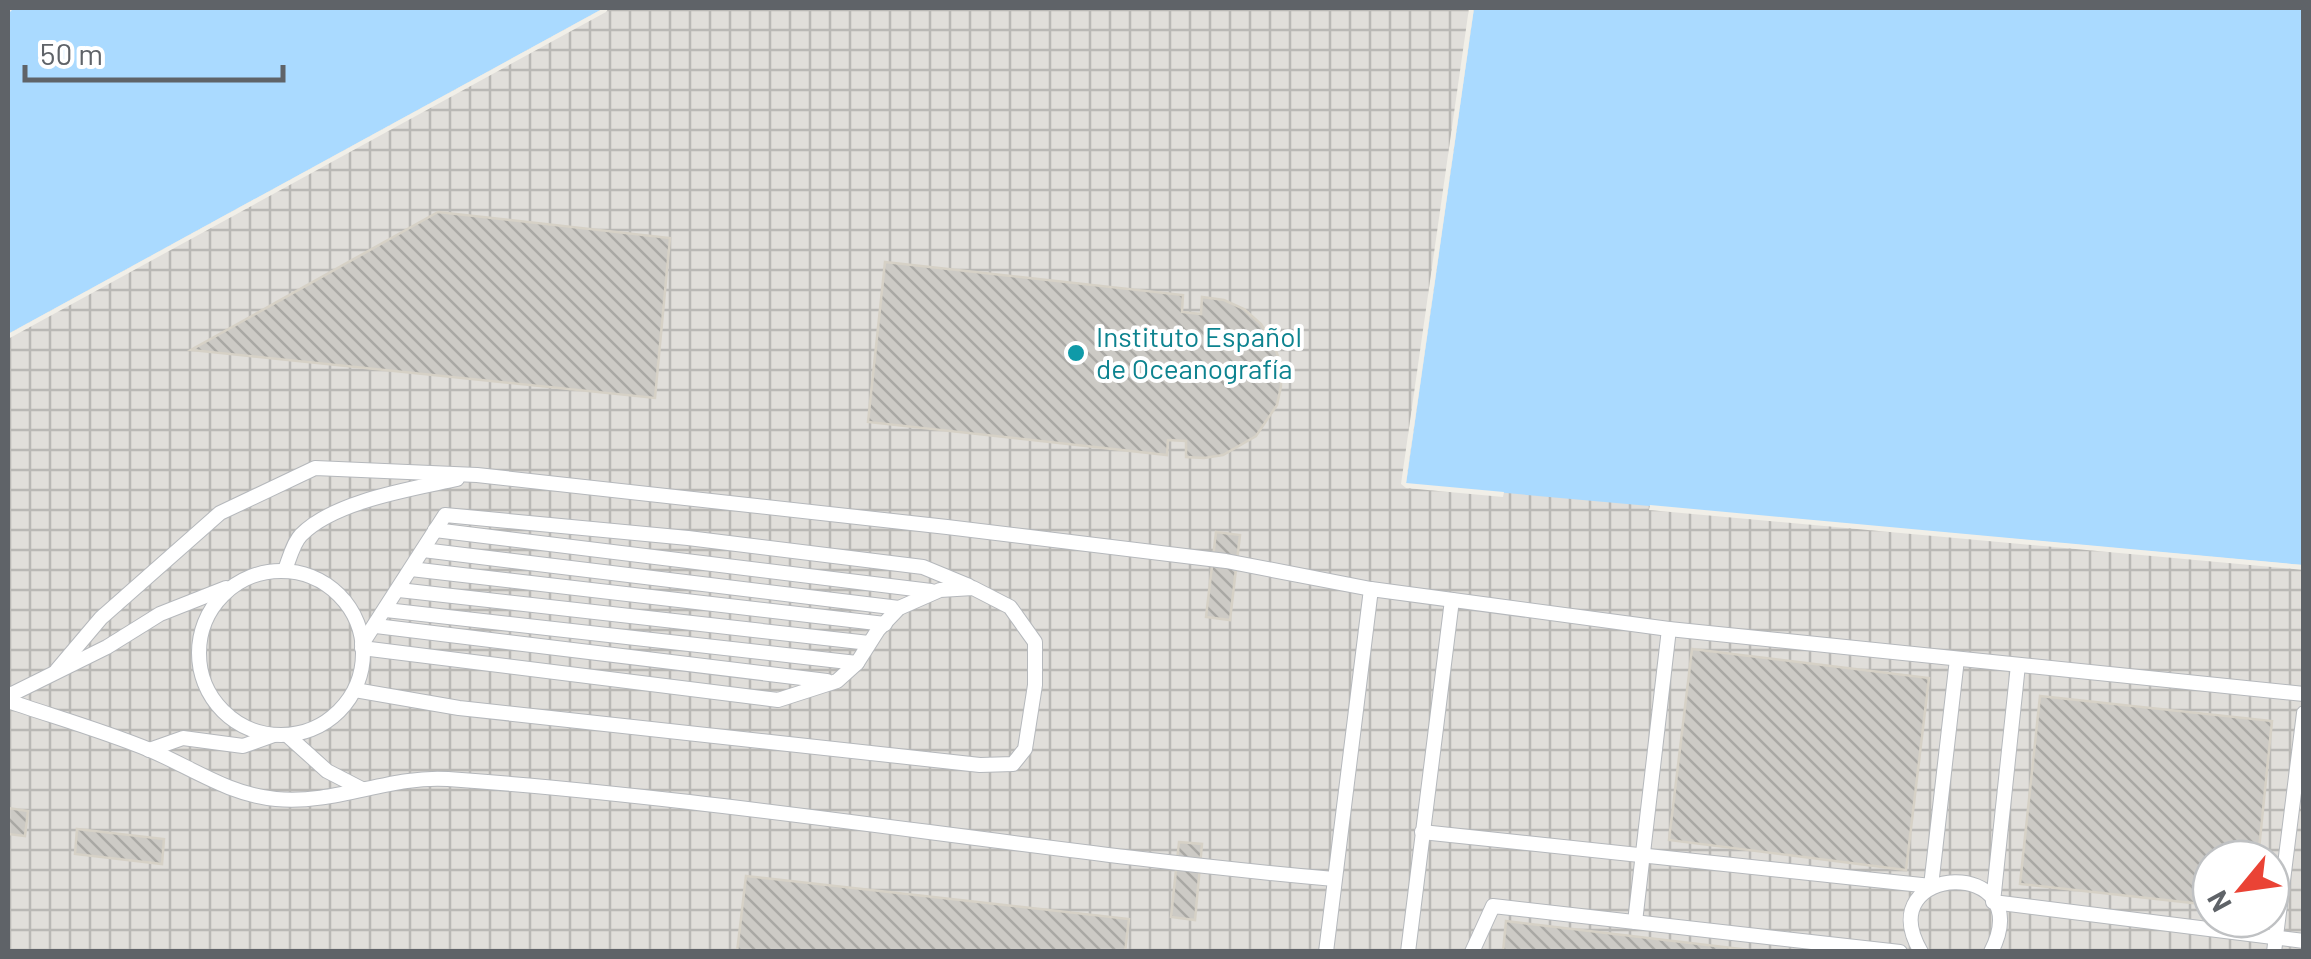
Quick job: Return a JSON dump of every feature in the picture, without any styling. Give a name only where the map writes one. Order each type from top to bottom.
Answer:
[{"type":"lane","points":[[58,670],[101,618],[220,513],[315,468],[477,475],[1226,562],[1371,588],[1670,629],[2304,694]]},
{"type":"lane","points":[[285,570],[298,536],[329,515],[396,493],[477,475]]},
{"type":"lane","points":[[355,690],[516,714],[980,766],[1013,764],[1026,749],[1036,685],[1035,642],[1010,606],[923,568],[688,538],[445,515],[362,646]]},
{"type":"lane","points":[[435,530],[936,592],[973,588]]},
{"type":"lane","points":[[424,550],[899,608]]},
{"type":"lane","points":[[411,569],[885,624]]},
{"type":"lane","points":[[8,699],[160,614],[259,573],[285,570],[310,576],[333,588],[350,608],[363,662],[355,690],[338,712],[314,728],[243,746],[183,738],[149,750]]},
{"type":"lane","points":[[236,584],[216,602],[204,624],[199,650],[202,675],[213,699],[233,720],[258,732],[282,735],[327,771],[362,789]]},
{"type":"lane","points":[[1326,952],[1371,588]]},
{"type":"lane","points":[[399,590],[869,644]]},
{"type":"lane","points":[[362,646],[778,700],[836,682],[857,663],[899,608],[936,592]]},
{"type":"lane","points":[[1408,952],[1452,600]]},
{"type":"lane","points":[[386,610],[857,663]]},
{"type":"lane","points":[[376,626],[836,682]]},
{"type":"lane","points":[[1635,922],[1670,629]]},
{"type":"lane","points":[[1932,886],[1957,658]]},
{"type":"lane","points":[[1993,902],[2018,665]]},
{"type":"lane","points":[[8,699],[149,750],[230,789],[277,799],[442,778],[566,789],[1188,866],[1334,879]]},
{"type":"lane","points":[[2274,945],[2304,713]]},
{"type":"lane","points":[[1422,832],[1932,886]]},
{"type":"lane","points":[[1920,952],[1912,936],[1914,906],[1932,886],[1946,880],[1976,884],[1993,902],[2000,922],[1998,938],[1990,952]]},
{"type":"lane","points":[[1993,902],[2274,945],[2304,941]]},
{"type":"lane","points":[[1472,952],[1494,906],[1900,952]]},
{"type":"shaded area","points":[[604,8],[1474,8],[1406,483],[2303,565],[2303,951],[8,951],[8,334]]},
{"type":"water","points":[[14,8],[604,8],[8,334],[8,14]]},
{"type":"water","points":[[1474,8],[2303,8],[2303,565],[1406,484]]},
{"type":"pier","points":[[609,8],[8,339],[8,334]]},
{"type":"pier","points":[[1469,8],[1474,8],[1406,483],[1504,492],[1503,497],[1406,488],[1401,484]]},
{"type":"pier","points":[[1650,505],[2303,565],[2304,570],[1649,510]]},
{"type":"building","points":[[438,212],[670,238],[655,398],[191,350]]},
{"type":"building","name":"Instituto Español de Oceanografía","points":[[885,262],[1183,295],[1182,312],[1201,314],[1202,297],[1224,300],[1244,309],[1261,324],[1273,343],[1281,364],[1277,405],[1256,436],[1223,455],[1204,458],[1186,457],[1186,441],[1168,440],[1167,455],[868,422]]},
{"type":"building","points":[[1216,532],[1240,535],[1230,620],[1206,617]]},
{"type":"building","points":[[1692,649],[1929,678],[1906,870],[1669,840]]},
{"type":"building","points":[[2040,696],[2272,721],[2260,839],[2191,839],[2191,903],[2020,884]]},
{"type":"building","points":[[8,808],[28,811],[25,836],[8,834]]},
{"type":"building","points":[[77,829],[164,839],[162,864],[75,854]]},
{"type":"building","points":[[1179,842],[1202,844],[1195,920],[1171,917]]},
{"type":"building","points":[[746,876],[1129,919],[1125,952],[737,952]]},
{"type":"building","points":[[1506,921],[1766,952],[1503,952]]},
{"type":"place","name":"Instituto Español de Oceanografía","points":[[1076,353]]}]
